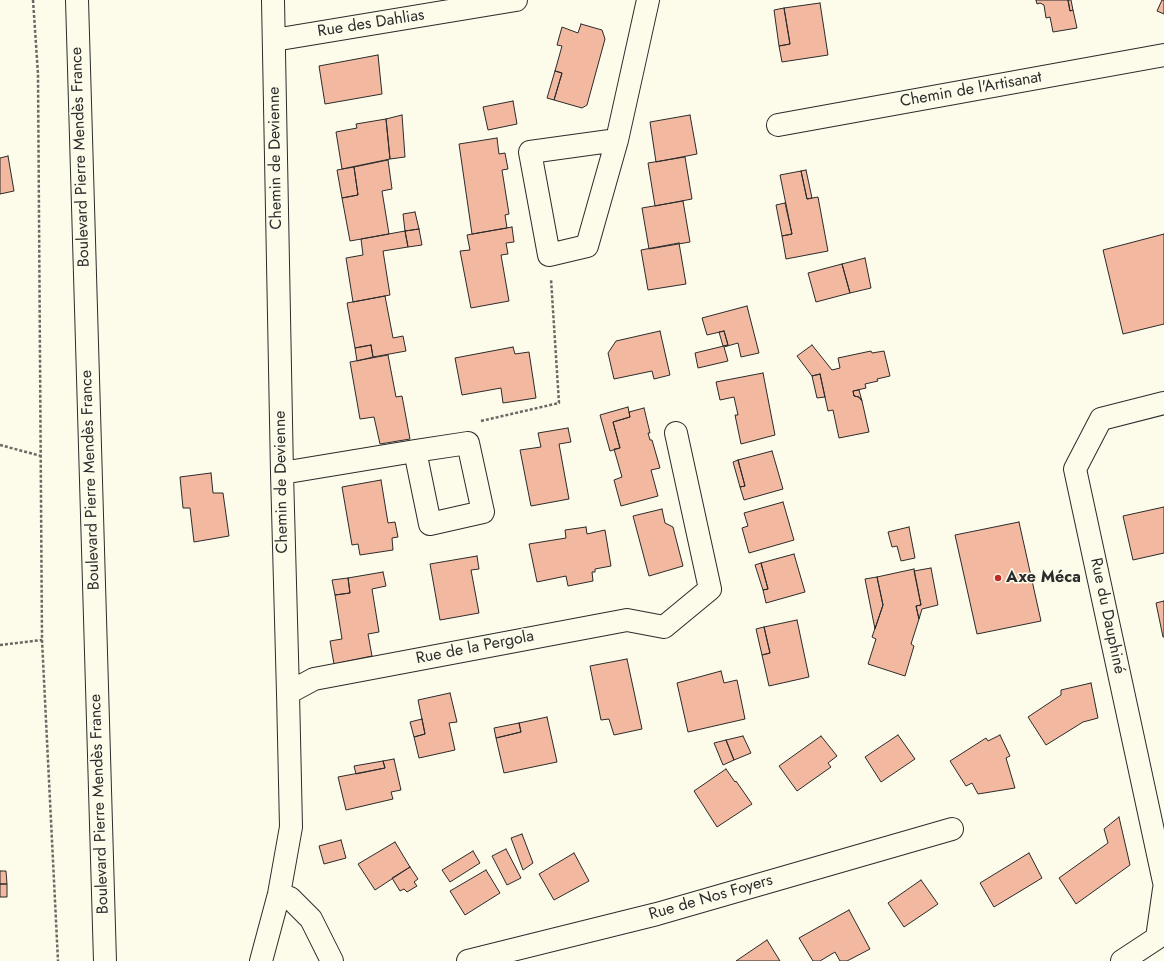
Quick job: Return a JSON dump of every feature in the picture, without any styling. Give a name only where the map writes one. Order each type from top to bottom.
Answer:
[{"type":"street","name":"Boulevard Pierre Mendès France","points":[[77,0],[105,961]]},
{"type":"street","name":"Chemin de Devienne","points":[[261,961],[279,894],[291,827],[282,473],[273,0]]},
{"type":"street","name":"Rue des Dahlias","points":[[274,40],[516,0]]},
{"type":"street","points":[[617,140],[530,152],[549,255],[587,246],[617,140],[648,0]]},
{"type":"street","name":"Chemin de l'Artisanat","points":[[778,125],[1164,55]]},
{"type":"street","name":"Rue du Dauphiné","points":[[1164,403],[1101,419],[1075,469],[1164,882]]},
{"type":"street","name":"Rue de la Pergola","points":[[288,693],[314,679],[627,620],[664,627],[710,589],[676,433]]},
{"type":"street","points":[[282,473],[415,451],[468,443],[482,512],[430,524],[415,451]]},
{"type":"street","name":"Rue de Nos Foyers","points":[[468,961],[657,914],[952,829]]},
{"type":"street","points":[[1122,961],[1157,938],[1164,889]]},
{"type":"street","points":[[279,894],[290,898],[311,919],[332,961]]},
{"type":"path","points":[[33,0],[38,74],[42,640],[58,961]]},
{"type":"path","points":[[468,443],[477,422],[559,403],[549,255]]},
{"type":"path","points":[[0,445],[41,456]]},
{"type":"path","points":[[0,645],[42,640]]},
{"type":"building","points":[[1036,0],[1068,0],[1070,11],[1073,10],[1077,28],[1053,32],[1050,17],[1046,18],[1044,5],[1040,3],[1037,4]]},
{"type":"building","points":[[1068,0],[1071,0],[1073,10],[1070,11]]},
{"type":"building","points":[[1162,0],[1164,0],[1164,14],[1157,11]]},
{"type":"building","points":[[820,3],[828,55],[782,62],[779,46],[790,44],[784,8]]},
{"type":"building","points":[[784,8],[790,44],[779,46],[774,10]]},
{"type":"building","points":[[581,24],[602,30],[605,39],[587,105],[582,108],[554,100],[562,73],[555,71],[562,46],[557,45],[562,27],[578,33]]},
{"type":"building","points":[[378,55],[382,94],[325,104],[319,66]]},
{"type":"building","points":[[555,71],[562,73],[554,100],[547,98]]},
{"type":"building","points":[[513,101],[517,124],[488,130],[483,107]]},
{"type":"building","points":[[402,115],[405,157],[390,159],[386,119]]},
{"type":"building","points":[[690,115],[697,154],[656,162],[650,122]]},
{"type":"building","points":[[386,119],[390,159],[342,169],[336,132],[357,128],[356,124]]},
{"type":"building","points":[[497,138],[499,154],[505,153],[508,169],[502,170],[509,214],[505,215],[507,228],[472,234],[459,144]]},
{"type":"building","points":[[8,156],[14,191],[0,194],[0,158]]},
{"type":"building","points":[[685,157],[692,199],[655,206],[648,163]]},
{"type":"building","points":[[388,160],[392,189],[382,191],[389,234],[350,241],[342,198],[358,195],[354,167]]},
{"type":"building","points":[[354,167],[358,195],[342,198],[337,170]]},
{"type":"building","points":[[806,170],[812,198],[807,199],[801,171]]},
{"type":"building","points":[[801,171],[807,199],[818,197],[828,251],[786,259],[782,236],[792,234],[780,175]]},
{"type":"building","points":[[683,201],[690,242],[649,249],[642,208]]},
{"type":"building","points":[[785,203],[792,234],[782,236],[776,205]]},
{"type":"building","points":[[415,212],[419,229],[405,231],[403,214]]},
{"type":"building","points":[[512,227],[514,242],[506,243],[508,254],[501,255],[509,301],[471,308],[460,251],[470,250],[467,235]]},
{"type":"building","points":[[419,229],[422,245],[408,247],[405,231]]},
{"type":"building","points":[[405,231],[408,247],[383,251],[390,295],[353,302],[346,258],[363,255],[361,239]]},
{"type":"building","points":[[1164,234],[1164,324],[1123,334],[1103,250]]},
{"type":"building","points":[[679,243],[686,284],[648,290],[641,250]]},
{"type":"building","points":[[865,258],[871,288],[850,293],[842,264]]},
{"type":"building","points":[[842,264],[850,293],[816,302],[808,273]]},
{"type":"building","points":[[385,296],[393,338],[403,336],[406,351],[373,357],[371,345],[355,348],[347,303]]},
{"type":"building","points":[[747,306],[759,353],[741,357],[738,343],[724,347],[728,361],[698,368],[695,353],[728,345],[724,331],[707,335],[702,318]]},
{"type":"building","points":[[660,331],[670,375],[654,379],[652,371],[614,379],[608,353],[616,341]]},
{"type":"building","points":[[724,331],[728,345],[723,346],[719,332]]},
{"type":"building","points":[[371,345],[373,357],[357,361],[355,348]]},
{"type":"building","points":[[812,345],[832,370],[840,368],[838,358],[871,351],[872,353],[884,351],[890,376],[865,384],[866,388],[853,391],[854,396],[859,397],[862,401],[869,432],[839,438],[833,410],[828,411],[820,374],[812,376],[797,356]]},
{"type":"building","points":[[513,347],[515,354],[529,352],[536,398],[503,403],[501,388],[462,395],[455,358]]},
{"type":"building","points":[[388,355],[396,397],[402,396],[410,439],[380,444],[374,417],[360,419],[350,362]]},
{"type":"building","points":[[763,373],[775,435],[741,444],[735,415],[738,415],[734,397],[720,400],[716,382]]},
{"type":"building","points":[[820,374],[825,397],[817,398],[812,376]]},
{"type":"building","points":[[859,390],[862,401],[859,397],[854,396],[853,391]]},
{"type":"building","points":[[628,407],[630,417],[613,422],[620,448],[610,451],[600,415]]},
{"type":"building","points":[[644,408],[650,433],[648,433],[650,440],[652,440],[660,468],[651,470],[658,496],[621,506],[614,480],[622,477],[614,449],[620,448],[613,422],[630,417],[629,412]]},
{"type":"building","points":[[568,428],[571,442],[559,444],[569,499],[531,506],[520,450],[541,447],[538,433]]},
{"type":"building","points":[[772,451],[783,489],[744,500],[740,487],[745,486],[738,460]]},
{"type":"building","points":[[738,460],[745,486],[740,487],[733,462]]},
{"type":"building","points":[[211,473],[213,493],[223,493],[229,536],[194,542],[190,508],[183,508],[180,477]]},
{"type":"building","points":[[381,480],[388,523],[395,522],[398,537],[392,538],[393,550],[360,555],[358,544],[352,545],[342,487]]},
{"type":"building","points":[[783,502],[794,540],[749,553],[742,528],[748,526],[744,513]]},
{"type":"building","points":[[1164,507],[1164,553],[1133,560],[1123,516]]},
{"type":"building","points":[[662,509],[665,523],[673,527],[683,566],[649,576],[633,516]]},
{"type":"building","name":"Axe Méca","points":[[1019,522],[1041,621],[977,634],[955,535]]},
{"type":"building","points":[[586,527],[587,534],[605,530],[611,566],[595,569],[595,572],[592,572],[593,581],[568,586],[566,576],[537,582],[529,544],[566,538],[565,530]]},
{"type":"building","points":[[909,527],[915,558],[901,561],[897,546],[892,547],[888,532]]},
{"type":"building","points":[[794,554],[805,592],[766,603],[763,590],[768,589],[761,563]]},
{"type":"building","points":[[477,556],[479,569],[471,570],[479,613],[440,620],[430,564]]},
{"type":"building","points":[[761,563],[768,589],[763,590],[755,565]]},
{"type":"building","points":[[931,568],[938,605],[922,609],[919,619],[916,606],[921,605],[914,571]]},
{"type":"building","points":[[914,569],[921,605],[916,606],[919,619],[911,644],[914,646],[905,676],[868,664],[876,639],[872,637],[883,605],[877,577]]},
{"type":"building","points":[[383,572],[386,586],[372,589],[379,632],[368,634],[372,656],[334,664],[330,641],[342,639],[335,595],[350,593],[348,578]]},
{"type":"building","points":[[877,577],[883,605],[875,629],[865,579]]},
{"type":"building","points":[[348,578],[350,593],[335,595],[332,580]]},
{"type":"building","points":[[1164,601],[1164,637],[1163,637],[1156,603]]},
{"type":"building","points":[[797,620],[809,677],[769,686],[762,655],[770,653],[764,627]]},
{"type":"building","points":[[764,627],[770,653],[762,655],[756,629]]},
{"type":"building","points":[[627,659],[642,729],[614,735],[609,719],[601,720],[590,666]]},
{"type":"building","points":[[721,671],[724,683],[737,680],[745,719],[688,732],[677,683]]},
{"type":"building","points":[[1091,683],[1098,718],[1083,722],[1046,745],[1028,717],[1061,695],[1061,690]]},
{"type":"building","points":[[450,693],[457,722],[449,723],[455,750],[419,758],[414,737],[425,734],[418,700]]},
{"type":"building","points":[[547,717],[557,762],[504,773],[496,738],[521,732],[519,723]]},
{"type":"building","points":[[422,719],[425,734],[414,737],[410,722]]},
{"type":"building","points":[[519,723],[521,732],[496,738],[494,728]]},
{"type":"building","points":[[898,735],[915,759],[881,782],[865,757]]},
{"type":"building","points":[[1000,735],[1010,756],[1006,758],[1015,788],[978,794],[972,783],[966,786],[950,761],[986,738],[988,741]]},
{"type":"building","points":[[743,736],[751,753],[734,760],[726,740]]},
{"type":"building","points":[[821,736],[837,756],[828,763],[831,767],[797,791],[779,766]]},
{"type":"building","points":[[726,740],[734,760],[723,765],[714,743]]},
{"type":"building","points":[[394,759],[401,790],[391,792],[393,799],[346,810],[338,777],[385,768],[383,761]]},
{"type":"building","points":[[383,761],[385,768],[356,774],[354,766]]},
{"type":"building","points":[[726,769],[752,804],[717,827],[694,791]]},
{"type":"building","points":[[1119,817],[1130,865],[1076,904],[1059,878],[1108,843],[1104,829]]},
{"type":"building","points":[[522,834],[533,863],[523,870],[511,838]]},
{"type":"building","points":[[341,840],[346,858],[324,864],[319,846]]},
{"type":"building","points":[[395,842],[410,867],[375,890],[358,864]]},
{"type":"building","points":[[506,849],[521,878],[507,885],[492,856]]},
{"type":"building","points":[[473,851],[480,863],[450,882],[442,870]]},
{"type":"building","points":[[574,853],[589,881],[554,900],[539,874]]},
{"type":"building","points":[[1029,853],[1042,878],[994,907],[980,883]]},
{"type":"building","points":[[410,867],[418,879],[414,882],[417,886],[407,892],[404,889],[400,891],[392,878]]},
{"type":"building","points":[[486,870],[500,893],[465,915],[450,891]]},
{"type":"building","points":[[0,871],[6,871],[7,884],[0,884]]},
{"type":"building","points":[[921,880],[938,904],[904,927],[888,903]]},
{"type":"building","points":[[0,884],[7,884],[7,897],[0,897]]},
{"type":"building","points":[[849,910],[870,949],[847,961],[840,961],[835,952],[820,961],[813,961],[799,938]]},
{"type":"building","points":[[767,940],[780,961],[736,961]]},
{"type":"place","name":"Axe Méca","points":[[998,578]]}]
